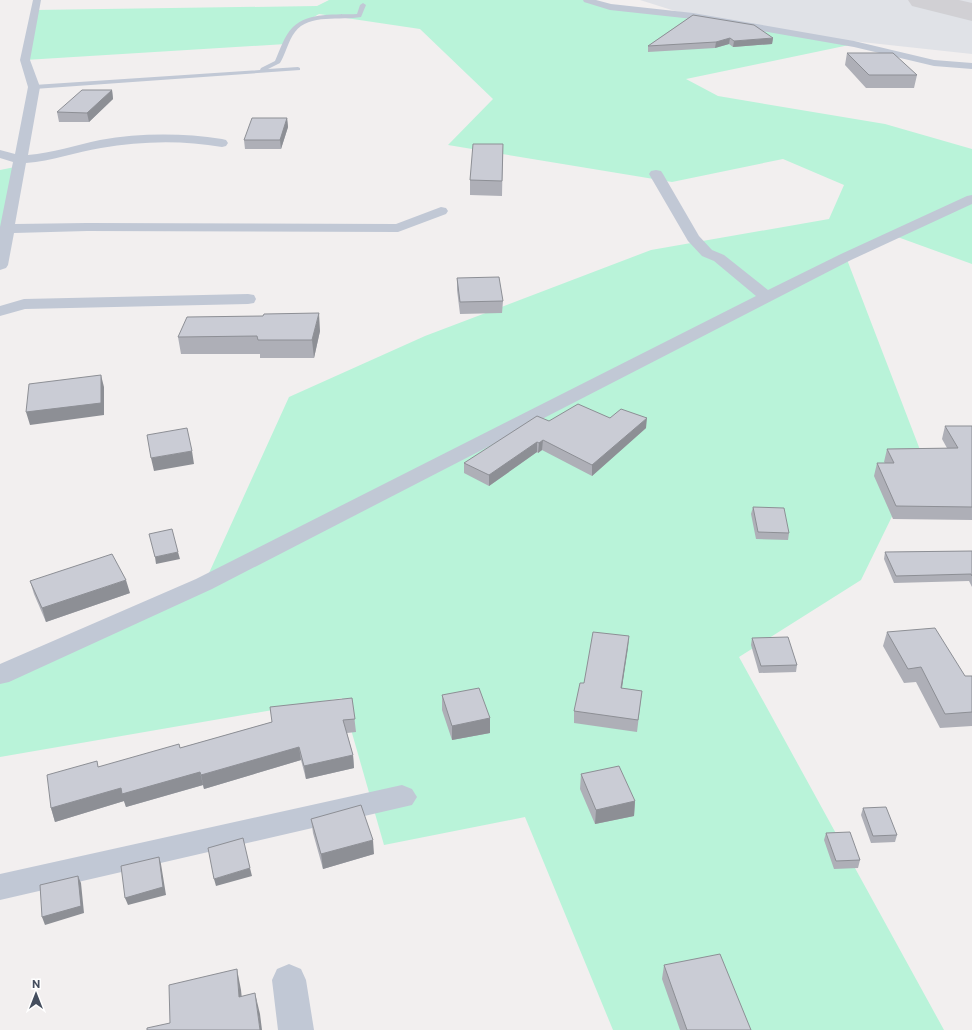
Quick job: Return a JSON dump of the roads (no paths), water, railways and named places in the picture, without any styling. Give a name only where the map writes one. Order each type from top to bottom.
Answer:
[{"type":"street","points":[[0,265],[34,87],[25,60],[37,0]]},
{"type":"street","points":[[587,0],[610,7],[693,16],[854,44],[934,63],[972,66]]},
{"type":"street","points":[[0,154],[20,159],[69,152],[101,144],[162,137],[201,139],[222,143]]},
{"type":"street","points":[[656,174],[693,238],[708,253],[719,258],[767,297]]},
{"type":"street","points":[[0,675],[204,584],[846,257],[972,199]]},
{"type":"street","points":[[6,229],[87,227],[398,228],[441,211]]},
{"type":"street","points":[[0,311],[24,304],[248,299]]},
{"type":"street","points":[[0,887],[402,796]]},
{"type":"street","points":[[289,980],[296,1030]]},
{"type":"lane","points":[[256,72],[278,62],[295,28],[307,21],[359,16],[363,5]]},
{"type":"lane","points":[[34,87],[298,69]]}]
